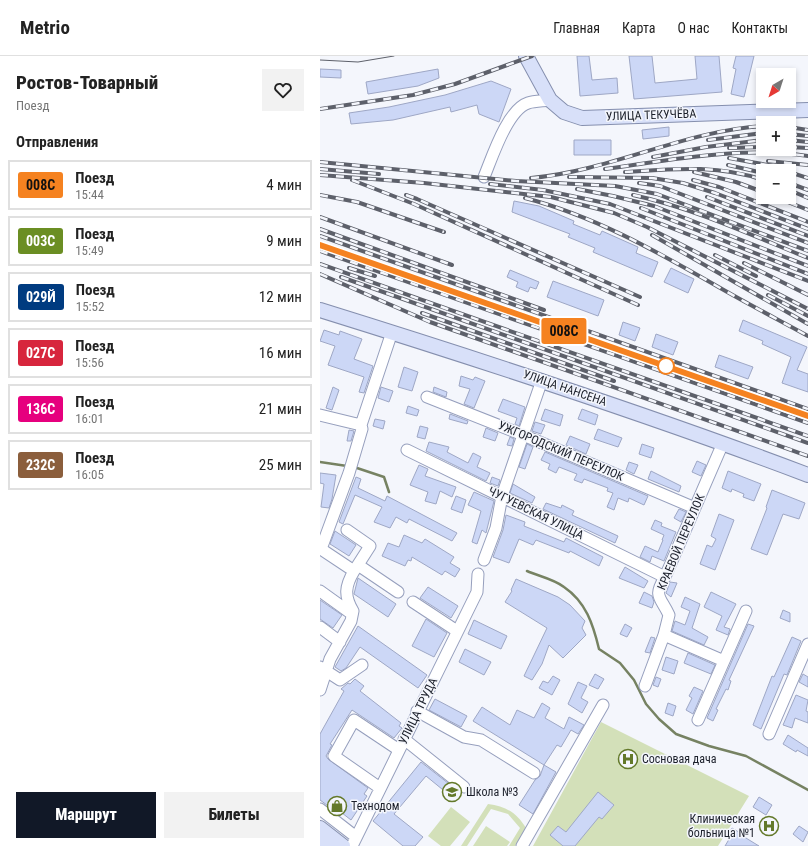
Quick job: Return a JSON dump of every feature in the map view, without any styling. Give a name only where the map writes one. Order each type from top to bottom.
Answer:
[{"type":"main road","name":"УЛИЦА ТЕКУЧЁВА","points":[[526,56],[550,100],[564,112],[582,118],[808,110]]},
{"type":"main road","name":"УЛИЦА НАНСЕНА","points":[[320,310],[542,380],[723,443],[808,475]]},
{"type":"main road","points":[[320,828],[343,846]]},
{"type":"main road","points":[[320,841],[327,846]]},
{"type":"street","points":[[484,177],[507,125],[514,113],[528,103],[550,100]]},
{"type":"street","points":[[392,332],[361,425],[362,429],[349,473],[321,549],[398,592]]},
{"type":"street","points":[[484,560],[496,528],[502,496],[542,380]]},
{"type":"street","name":"УЖГОРОДСКИЙ ПЕРЕУЛОК","points":[[427,397],[523,435],[695,508]]},
{"type":"street","points":[[320,415],[361,425]]},
{"type":"street","name":"КРАЕВОЙ ПЕРЕУЛОК","points":[[644,686],[664,635],[669,615],[658,596],[658,590],[666,577],[723,443]]},
{"type":"street","name":"ЧУГУЕВСКАЯ УЛИЦА","points":[[407,450],[666,577]]},
{"type":"street","points":[[320,690],[323,669],[340,642],[353,611],[347,601],[345,593],[347,582],[370,546],[347,530]]},
{"type":"street","name":"УЛИЦА ТРУДА","points":[[354,841],[477,592],[478,574]]},
{"type":"street","points":[[320,591],[352,614]]},
{"type":"street","points":[[413,602],[457,630]]},
{"type":"street","points":[[698,720],[746,611]]},
{"type":"street","points":[[320,627],[340,642]]},
{"type":"street","points":[[664,635],[724,661]]},
{"type":"street","points":[[769,734],[808,644]]},
{"type":"street","points":[[323,669],[340,680],[362,665]]},
{"type":"street","points":[[522,846],[604,705]]},
{"type":"street","points":[[417,711],[464,737],[481,740],[534,773]]},
{"type":"street","points":[[380,788],[334,756],[354,720],[399,750]]},
{"type":"street","points":[[404,739],[464,787]]},
{"type":"street","points":[[320,809],[354,841]]},
{"type":"green space","name":"Сосновая дача","points":[[601,722],[749,796],[718,846],[533,846]]},
{"type":"green space","points":[[488,804],[500,806],[510,811],[523,823],[526,828],[515,846],[509,846],[520,828],[508,814],[491,809],[467,846],[461,846]]},
{"type":"green space","points":[[451,807],[470,822],[450,846],[441,846],[428,836]]},
{"type":"green space","points":[[486,826],[510,842],[507,846],[473,846]]},
{"type":"building","points":[[577,56],[589,56],[592,80],[617,78],[618,93],[580,96]]},
{"type":"building","points":[[629,56],[652,56],[655,83],[697,79],[695,56],[719,56],[722,92],[634,99]]},
{"type":"building","points":[[736,56],[754,56],[744,97],[731,94],[736,69],[733,68]]},
{"type":"building","points":[[320,69],[341,70],[341,78],[320,77]]},
{"type":"building","points":[[438,69],[439,78],[418,86],[368,94],[366,82]]},
{"type":"building","points":[[491,81],[511,89],[499,122],[479,114],[477,105],[451,112],[450,107],[393,120],[351,124],[349,113],[389,107],[445,95]]},
{"type":"building","points":[[669,127],[669,136],[643,139],[642,130]]},
{"type":"building","points":[[574,140],[611,140],[611,155],[574,155]]},
{"type":"building","points":[[514,201],[539,206],[574,221],[573,224],[600,235],[602,231],[638,247],[636,253],[658,262],[652,277],[593,252],[595,248],[568,237],[570,234],[512,212]]},
{"type":"building","points":[[671,268],[694,279],[688,293],[664,282]]},
{"type":"building","points":[[510,270],[539,282],[536,289],[530,287],[528,292],[516,287],[518,282],[507,277]]},
{"type":"building","points":[[553,281],[604,300],[598,316],[547,297]]},
{"type":"building","points":[[743,320],[807,347],[797,370],[808,374],[808,392],[782,383],[791,357],[762,344],[763,341],[739,331]]},
{"type":"building","points":[[623,322],[640,328],[635,341],[619,335]]},
{"type":"building","points":[[324,330],[339,335],[340,331],[362,339],[354,359],[373,366],[364,393],[359,392],[364,377],[328,365],[335,346],[320,341]]},
{"type":"building","points":[[656,334],[678,342],[673,355],[652,347]]},
{"type":"building","points":[[719,355],[753,367],[748,379],[715,367]]},
{"type":"building","points":[[404,367],[418,372],[412,391],[398,387]]},
{"type":"building","points":[[461,376],[473,380],[475,377],[485,381],[474,408],[464,404],[470,389],[459,386]]},
{"type":"building","points":[[333,387],[339,390],[332,410],[326,408]]},
{"type":"building","points":[[381,387],[393,391],[389,402],[378,398]]},
{"type":"building","points":[[434,387],[447,392],[446,397],[433,392]]},
{"type":"building","points":[[503,399],[525,407],[519,426],[515,424],[517,418],[498,411]]},
{"type":"building","points":[[408,406],[419,410],[417,416],[406,413]]},
{"type":"building","points":[[545,409],[563,415],[560,426],[541,420]]},
{"type":"building","points":[[582,409],[598,415],[595,425],[578,419]]},
{"type":"building","points":[[450,414],[468,421],[467,424],[449,419]]},
{"type":"building","points":[[375,419],[385,421],[383,429],[373,426]]},
{"type":"building","points":[[535,422],[545,425],[541,434],[532,431]]},
{"type":"building","points":[[420,426],[428,428],[425,439],[417,437]]},
{"type":"building","points":[[486,428],[498,433],[495,441],[483,437]]},
{"type":"building","points":[[598,429],[622,438],[618,447],[594,439]]},
{"type":"building","points":[[349,430],[354,431],[351,441],[347,441]]},
{"type":"building","points":[[570,436],[590,444],[586,454],[566,445]]},
{"type":"building","points":[[510,437],[514,439],[512,446],[507,445]]},
{"type":"building","points":[[429,442],[449,447],[447,452],[468,463],[473,453],[481,457],[477,467],[490,473],[486,481],[426,451]]},
{"type":"building","points":[[527,444],[533,447],[525,469],[519,467]]},
{"type":"building","points":[[642,444],[654,448],[651,458],[639,454]]},
{"type":"building","points":[[545,452],[648,496],[644,505],[629,498],[628,502],[618,498],[614,510],[607,507],[613,493],[607,491],[608,488],[584,479],[582,483],[574,480],[577,474],[559,467],[556,473],[548,469],[550,464],[541,460]]},
{"type":"building","points":[[697,461],[706,465],[701,476],[692,472]]},
{"type":"building","points":[[629,462],[638,465],[634,474],[626,470]]},
{"type":"building","points":[[419,465],[428,469],[425,476],[456,487],[452,497],[440,491],[436,504],[425,501],[428,492],[410,485]]},
{"type":"building","points":[[651,471],[681,486],[679,492],[648,479]]},
{"type":"building","points":[[728,471],[761,484],[754,501],[743,497],[744,494],[732,489],[731,492],[722,488]]},
{"type":"building","points":[[320,473],[336,475],[329,508],[321,507],[324,484],[320,483]]},
{"type":"building","points":[[356,477],[361,479],[358,488],[385,501],[387,496],[457,533],[452,541],[409,519],[407,523],[396,517],[390,528],[374,522],[382,507],[355,495],[343,524],[339,522]]},
{"type":"building","points":[[492,477],[500,480],[498,486],[490,483]]},
{"type":"building","points":[[513,484],[535,497],[532,503],[510,493]]},
{"type":"building","points":[[772,490],[805,503],[799,519],[783,514],[767,555],[751,549],[767,508],[766,507]]},
{"type":"building","points":[[474,492],[494,501],[486,533],[482,530],[477,544],[472,542],[481,511],[468,505]]},
{"type":"building","points":[[456,496],[466,500],[462,513],[451,509]]},
{"type":"building","points":[[546,503],[561,508],[562,505],[574,511],[572,515],[618,536],[615,543],[543,509]]},
{"type":"building","points":[[679,509],[686,512],[681,522],[674,518]]},
{"type":"building","points":[[719,514],[734,520],[715,570],[700,564],[707,545],[712,547],[716,539],[711,536]]},
{"type":"building","points":[[506,515],[525,522],[524,526],[564,542],[566,538],[603,557],[599,566],[570,551],[569,553],[536,540],[533,545],[519,539],[509,563],[493,557],[503,530]]},
{"type":"building","points":[[655,520],[662,523],[661,526],[676,532],[664,561],[652,556],[650,562],[640,557],[645,546],[658,552],[664,535],[651,529]]},
{"type":"building","points":[[335,531],[356,545],[349,556],[330,544]]},
{"type":"building","points":[[404,535],[422,543],[425,539],[454,557],[450,563],[460,569],[455,577],[445,571],[442,575],[412,557],[411,561],[408,560],[405,566],[382,556],[388,543],[399,547]]},
{"type":"building","points":[[625,567],[648,581],[644,588],[619,578]]},
{"type":"building","points":[[358,578],[396,604],[388,617],[354,594]]},
{"type":"building","points":[[516,579],[558,597],[570,605],[585,621],[582,628],[586,635],[563,658],[549,645],[542,664],[532,680],[524,676],[547,628],[505,602],[512,591],[511,590]]},
{"type":"building","points":[[670,582],[677,583],[671,597],[666,593]]},
{"type":"building","points":[[428,587],[458,606],[451,618],[420,598]]},
{"type":"building","points":[[644,592],[652,596],[654,602],[652,608],[639,603]]},
{"type":"building","points":[[711,592],[736,604],[724,627],[730,629],[728,635],[716,630],[722,616],[704,607]]},
{"type":"building","points":[[685,597],[700,604],[692,628],[708,637],[704,645],[672,631],[675,621],[685,625],[690,611],[681,607]]},
{"type":"building","points":[[320,600],[342,615],[333,628],[320,619]]},
{"type":"building","points":[[783,610],[790,613],[790,622],[780,618]]},
{"type":"building","points":[[426,619],[447,633],[434,657],[412,646]]},
{"type":"building","points":[[474,620],[507,636],[501,649],[468,634]]},
{"type":"building","points":[[625,624],[632,628],[627,637],[620,634]]},
{"type":"building","points":[[748,624],[754,626],[729,680],[731,681],[728,690],[726,689],[716,709],[718,710],[713,721],[707,718]]},
{"type":"building","points":[[358,626],[427,675],[418,688],[360,647],[346,668],[341,671],[335,667]]},
{"type":"building","points":[[651,637],[655,638],[650,653],[645,652]]},
{"type":"building","points":[[792,637],[801,641],[787,675],[784,674],[761,729],[753,725],[772,676],[774,677]]},
{"type":"building","points":[[465,649],[491,662],[484,675],[459,662]]},
{"type":"building","points":[[688,653],[715,665],[711,674],[684,663]]},
{"type":"building","points":[[666,657],[678,661],[674,674],[662,670]]},
{"type":"building","points":[[595,674],[604,679],[598,689],[589,685]]},
{"type":"building","points":[[803,674],[808,677],[808,687],[799,682]]},
{"type":"building","points":[[553,676],[560,680],[552,695],[539,688],[543,681],[548,683]]},
{"type":"building","points":[[656,677],[661,679],[658,687],[653,685]]},
{"type":"building","points":[[355,679],[364,686],[360,691],[401,723],[399,726],[402,728],[394,738],[352,710],[330,744],[332,745],[326,756],[328,759],[368,788],[364,794],[367,796],[351,820],[333,806],[331,808],[320,800],[320,734],[344,691],[341,689]]},
{"type":"building","points":[[578,682],[587,686],[581,698],[588,702],[582,713],[568,704]]},
{"type":"building","points":[[694,687],[703,691],[693,714],[686,710],[692,698],[689,696]]},
{"type":"building","points":[[796,695],[808,700],[806,711],[808,712],[808,723],[795,718],[792,728],[783,725]]},
{"type":"building","points":[[435,699],[467,716],[461,727],[429,710]]},
{"type":"building","points":[[542,703],[550,708],[545,718],[564,729],[569,717],[584,725],[578,734],[571,730],[561,747],[557,745],[544,765],[473,721],[482,707],[510,725],[517,710],[534,718]]},
{"type":"building","points":[[668,703],[676,706],[673,716],[665,713]]},
{"type":"building","points":[[788,735],[808,748],[808,756],[797,750],[796,752],[783,744]]},
{"type":"building","points":[[421,762],[453,787],[448,794],[426,776],[394,814],[423,837],[415,846],[403,846],[373,821]]},
{"type":"building","points":[[544,765],[556,772],[533,814],[519,805],[535,780],[540,776]]},
{"type":"building","points":[[598,792],[614,805],[602,819],[599,817],[575,846],[563,846],[550,835],[558,826],[566,832]]},
{"type":"building","points":[[759,797],[772,805],[766,815],[753,807]]},
{"type":"building","points":[[799,826],[808,832],[803,842],[793,834]]},
{"type":"building","points":[[732,828],[759,846],[725,846],[731,836],[728,834]]},
{"type":"waterway","points":[[320,462],[347,466]]},
{"type":"waterway","points":[[354,467],[384,477],[389,492]]},
{"type":"waterway","points":[[527,571],[560,584],[572,593],[588,614],[599,649],[620,663],[634,680],[646,704],[659,719],[676,734],[709,746],[746,756],[808,790]]},
{"type":"tram line","points":[[320,60],[358,62],[394,56]]},
{"type":"railway","points":[[320,109],[413,95],[455,84],[532,56]]},
{"type":"railway","points":[[531,178],[590,168],[704,135],[733,129],[756,127]]},
{"type":"railway","points":[[796,128],[808,130]]},
{"type":"railway","points":[[708,140],[756,134]]},
{"type":"railway","points":[[796,135],[808,136]]},
{"type":"railway","points":[[653,157],[706,147],[756,141]]},
{"type":"railway","points":[[796,141],[808,142]]},
{"type":"railway","points":[[729,148],[756,147]]},
{"type":"railway","points":[[796,147],[808,148]]},
{"type":"railway","points":[[605,169],[681,158],[732,153],[783,153],[808,156]]},
{"type":"railway","points":[[729,158],[762,164]]},
{"type":"railway","points":[[768,161],[808,165]]},
{"type":"railway","points":[[320,162],[516,181],[615,186],[657,194],[808,251]]},
{"type":"railway","points":[[728,165],[756,171]]},
{"type":"railway","points":[[320,169],[379,174]]},
{"type":"railway","points":[[625,172],[694,169],[729,172],[756,178]]},
{"type":"railway","points":[[694,172],[736,182],[756,189]]},
{"type":"railway","points":[[796,174],[808,178]]},
{"type":"railway","points":[[320,175],[424,183],[551,197],[614,213],[647,227],[808,309]]},
{"type":"railway","points":[[569,177],[652,178],[683,183],[715,193],[808,229]]},
{"type":"railway","points":[[352,180],[414,204],[638,305]]},
{"type":"railway","points":[[693,180],[719,187],[808,222]]},
{"type":"railway","points":[[639,183],[660,186],[808,243]]},
{"type":"railway","points":[[490,184],[543,190],[610,204],[808,281]]},
{"type":"railway","points":[[796,186],[808,190]]},
{"type":"railway","points":[[577,189],[654,206],[808,266]]},
{"type":"railway","points":[[796,193],[808,198]]},
{"type":"railway","points":[[320,195],[357,202],[444,232]]},
{"type":"railway","points":[[406,195],[640,297]]},
{"type":"railway","points":[[633,195],[678,207],[743,231],[808,258]]},
{"type":"railway","points":[[707,197],[808,236]]},
{"type":"railway","points":[[525,198],[575,214],[623,235],[808,336]]},
{"type":"railway","points":[[793,204],[808,210]]},
{"type":"railway","points":[[641,208],[808,274]]},
{"type":"railway","points":[[320,217],[452,265]]},
{"type":"railway","points":[[320,229],[544,310]]},
{"type":"railway","points":[[652,235],[808,324]]},
{"type":"railway","points":[[320,236],[808,409]]},
{"type":"railway","points":[[320,251],[808,423]]},
{"type":"railway","points":[[715,255],[756,276]]},
{"type":"railway","points":[[744,263],[808,295]]},
{"type":"railway","points":[[320,264],[808,436]]},
{"type":"railway","points":[[349,268],[375,276]]},
{"type":"railway","points":[[320,274],[430,322],[808,456]]},
{"type":"railway","points":[[341,277],[808,443]]},
{"type":"railway","points":[[768,295],[808,316]]},
{"type":"railway","points":[[422,313],[614,381]]},
{"type":"railway","points":[[784,408],[808,416]]},
{"type":"train","name":"008С","points":[[320,245],[808,416]]},
{"type":"place","name":"Сосновая дача","points":[[628,759]]},
{"type":"place","name":"Школа №3","points":[[452,792]]},
{"type":"place","name":"Технодом","points":[[337,806]]},
{"type":"place","name":"Клиническая больница №1","points":[[769,826]]}]
